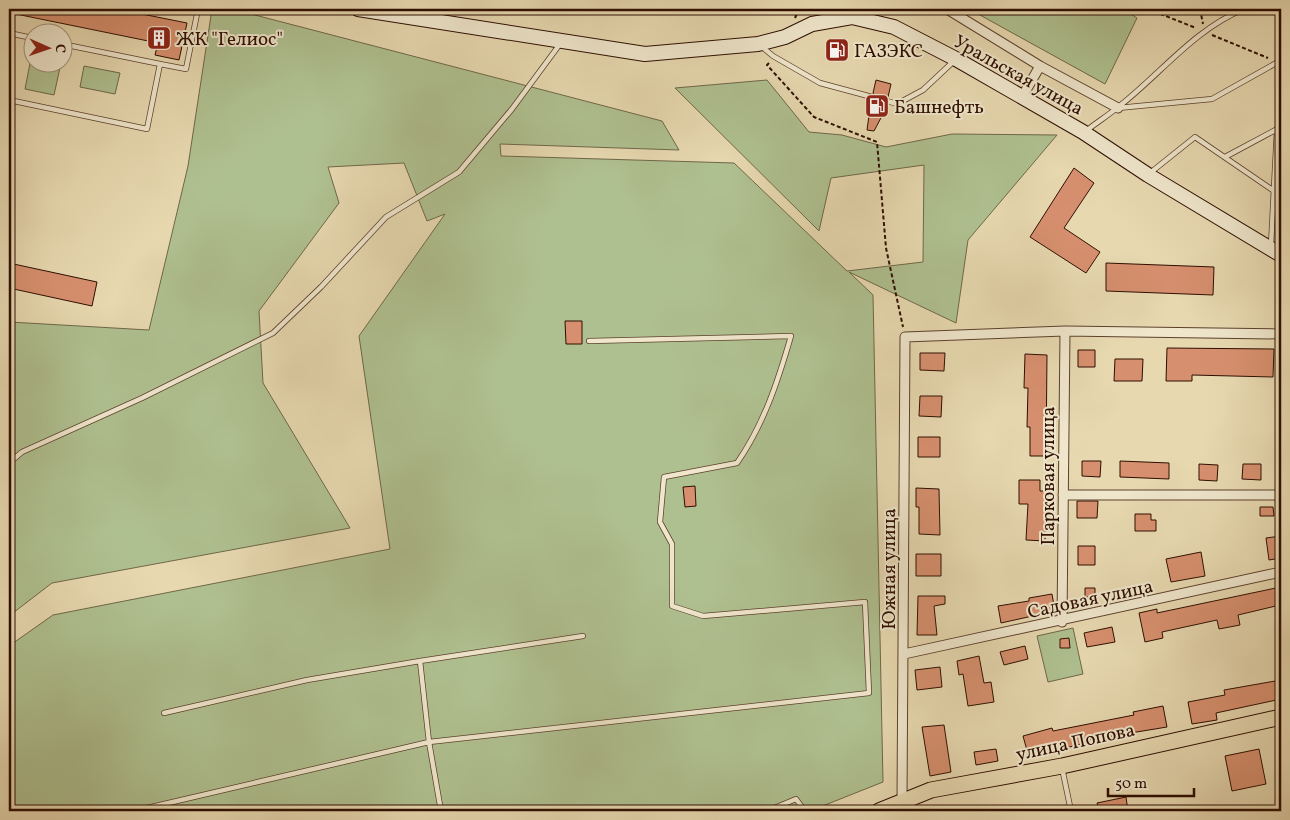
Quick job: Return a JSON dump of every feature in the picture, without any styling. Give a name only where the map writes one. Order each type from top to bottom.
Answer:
[{"type":"main road","name":"улица Попова","points":[[879,811],[902,800],[931,790],[1062,766],[1281,717]]},
{"type":"street","name":"Уральская улица","points":[[358,9],[645,54],[758,44],[786,36],[812,24],[852,17],[894,27],[956,59],[1083,132],[1148,175],[1276,252]]},
{"type":"street","points":[[947,9],[1040,66],[1118,108]]},
{"type":"street","points":[[1022,97],[1040,66]]},
{"type":"street","points":[[905,337],[1065,332],[1281,334]]},
{"type":"street","name":"Парковая улица","points":[[1062,622],[1065,332]]},
{"type":"street","name":"Южная улица","points":[[902,800],[905,337]]},
{"type":"street","points":[[1063,495],[1281,495]]},
{"type":"street","name":"Садовая улица","points":[[904,654],[1062,622],[1281,572]]},
{"type":"lane","points":[[72,46],[186,69],[198,9]]},
{"type":"lane","points":[[1083,132],[1118,108],[1204,31],[1222,18],[1244,9]]},
{"type":"lane","points":[[9,33],[22,36]]},
{"type":"lane","points":[[9,463],[22,452],[142,398],[273,333],[321,286],[386,217],[459,172],[512,109],[562,41]]},
{"type":"lane","points":[[758,44],[773,56],[820,83],[872,97]]},
{"type":"lane","points":[[887,101],[897,104],[924,90],[956,59]]},
{"type":"lane","points":[[1118,108],[1212,99],[1278,62]]},
{"type":"lane","points":[[9,100],[147,128],[160,64]]},
{"type":"lane","points":[[1225,157],[1279,128]]},
{"type":"lane","points":[[1276,252],[1274,191],[1279,128]]},
{"type":"lane","points":[[1148,175],[1195,136],[1274,191]]},
{"type":"lane","points":[[134,811],[429,742],[869,693],[866,602],[703,616],[672,606],[672,544],[660,522],[664,477],[737,463],[754,439],[766,412],[777,385],[791,336],[589,341]]},
{"type":"lane","points":[[164,714],[306,680],[583,636]]},
{"type":"lane","points":[[420,661],[429,742],[441,811]]},
{"type":"lane","points":[[1062,766],[1071,811]]},
{"type":"lane","points":[[767,811],[796,799],[805,811]]},
{"type":"path","points":[[786,36],[799,9]]},
{"type":"path","points":[[1148,9],[1273,59]]},
{"type":"path","points":[[1200,9],[1204,31]]},
{"type":"path","points":[[1204,31],[1278,62]]},
{"type":"path","points":[[773,56],[767,65],[814,117],[877,142],[886,248],[905,337]]},
{"type":"green space","points":[[212,9],[232,9],[662,121],[679,150],[500,144],[501,156],[734,163],[847,271],[923,262],[924,165],[831,178],[819,231],[675,88],[767,80],[809,132],[842,135],[886,147],[952,134],[1057,135],[968,240],[956,323],[849,272],[873,295],[883,782],[810,811],[9,811],[9,646],[53,615],[390,549],[359,336],[445,214],[427,221],[404,163],[328,167],[339,203],[259,311],[263,383],[350,528],[52,583],[9,616],[9,322],[149,330],[188,166]]},
{"type":"green space","points":[[969,9],[1123,9],[1137,18],[1105,84]]},
{"type":"green space","points":[[84,66],[120,73],[115,94],[80,87]]},
{"type":"green space","points":[[28,72],[59,72],[54,95],[25,89]]},
{"type":"green space","points":[[1073,628],[1083,674],[1048,682],[1037,636]]},
{"type":"building","name":"ЖК \"Гелиос\"","points":[[12,9],[117,9],[187,23],[179,60],[155,55],[158,43],[72,25],[72,22],[55,22],[11,13]]},
{"type":"building","points":[[831,42],[845,44],[842,56],[829,54]]},
{"type":"building","points":[[876,80],[891,84],[888,97],[883,100],[886,105],[883,114],[874,131],[867,130],[871,101],[876,98],[873,93]]},
{"type":"building","points":[[1074,168],[1094,183],[1064,228],[1100,252],[1086,273],[1030,237]]},
{"type":"building","points":[[9,263],[97,282],[92,306],[9,288]]},
{"type":"building","points":[[1106,263],[1214,267],[1213,295],[1106,291]]},
{"type":"building","points":[[565,321],[582,321],[582,344],[566,344]]},
{"type":"building","points":[[1167,348],[1274,349],[1273,377],[1192,375],[1192,381],[1166,381]]},
{"type":"building","points":[[1078,350],[1095,350],[1095,367],[1078,367]]},
{"type":"building","points":[[920,353],[945,353],[944,371],[920,370]]},
{"type":"building","points":[[1025,354],[1047,355],[1046,456],[1030,456],[1030,427],[1027,427],[1028,388],[1024,388]]},
{"type":"building","points":[[1115,359],[1143,359],[1142,381],[1114,381]]},
{"type":"building","points":[[920,396],[942,396],[941,417],[919,416]]},
{"type":"building","points":[[918,437],[940,437],[940,457],[918,457]]},
{"type":"building","points":[[1082,461],[1101,461],[1100,477],[1082,476]]},
{"type":"building","points":[[1120,461],[1169,463],[1169,479],[1120,477]]},
{"type":"building","points":[[1199,464],[1218,465],[1217,481],[1199,480]]},
{"type":"building","points":[[1243,464],[1261,464],[1261,480],[1242,479]]},
{"type":"building","points":[[1019,480],[1040,480],[1040,491],[1047,491],[1045,541],[1026,540],[1028,504],[1019,504]]},
{"type":"building","points":[[695,486],[696,506],[685,507],[683,487]]},
{"type":"building","points":[[916,488],[939,489],[940,535],[919,534],[919,507],[916,507]]},
{"type":"building","points":[[1077,501],[1098,501],[1097,518],[1077,518]]},
{"type":"building","points":[[1260,507],[1273,507],[1274,516],[1260,516]]},
{"type":"building","points":[[1135,514],[1151,514],[1151,520],[1156,520],[1156,531],[1135,531]]},
{"type":"building","points":[[1281,536],[1281,558],[1269,560],[1266,538]]},
{"type":"building","points":[[1078,546],[1095,546],[1095,565],[1078,565]]},
{"type":"building","points":[[1201,552],[1205,576],[1171,582],[1166,559]]},
{"type":"building","points":[[916,554],[941,554],[941,576],[916,576]]},
{"type":"building","points":[[1085,588],[1095,588],[1095,597],[1085,597]]},
{"type":"building","points":[[1276,588],[1280,605],[1238,615],[1240,625],[1219,629],[1217,620],[1162,632],[1163,638],[1145,642],[1139,613],[1157,609],[1157,613]]},
{"type":"building","points":[[1052,594],[1055,611],[1001,623],[998,606],[1029,601],[1029,598]]},
{"type":"building","points":[[918,596],[945,596],[945,604],[934,606],[937,635],[917,635]]},
{"type":"building","points":[[1112,627],[1115,642],[1087,647],[1084,633]]},
{"type":"building","points":[[1069,638],[1070,648],[1060,648],[1060,639]]},
{"type":"building","points":[[1025,646],[1028,659],[1004,665],[1000,652]]},
{"type":"building","points":[[979,656],[984,683],[991,682],[994,702],[968,706],[963,674],[959,675],[957,661]]},
{"type":"building","points":[[940,667],[942,687],[917,690],[915,670]]},
{"type":"building","points":[[1281,680],[1281,699],[1216,713],[1217,720],[1192,724],[1188,702],[1225,695],[1224,690]]},
{"type":"building","points":[[1163,706],[1167,727],[1088,740],[1089,742],[1062,749],[1061,745],[1028,754],[1023,736],[1052,728],[1053,731],[1134,715],[1133,712]]},
{"type":"building","points":[[944,725],[951,772],[930,776],[922,727]]},
{"type":"building","points":[[996,749],[998,761],[976,765],[974,752]]},
{"type":"building","points":[[1259,749],[1266,784],[1232,791],[1225,756]]},
{"type":"building","points":[[1126,797],[1128,811],[1099,811],[1097,803]]},
{"type":"place","name":"ЖК \"Гелиос\"","points":[[159,38]]},
{"type":"place","name":"ГАЗЭКС","points":[[837,50]]},
{"type":"place","name":"Башнефть","points":[[877,106]]}]
